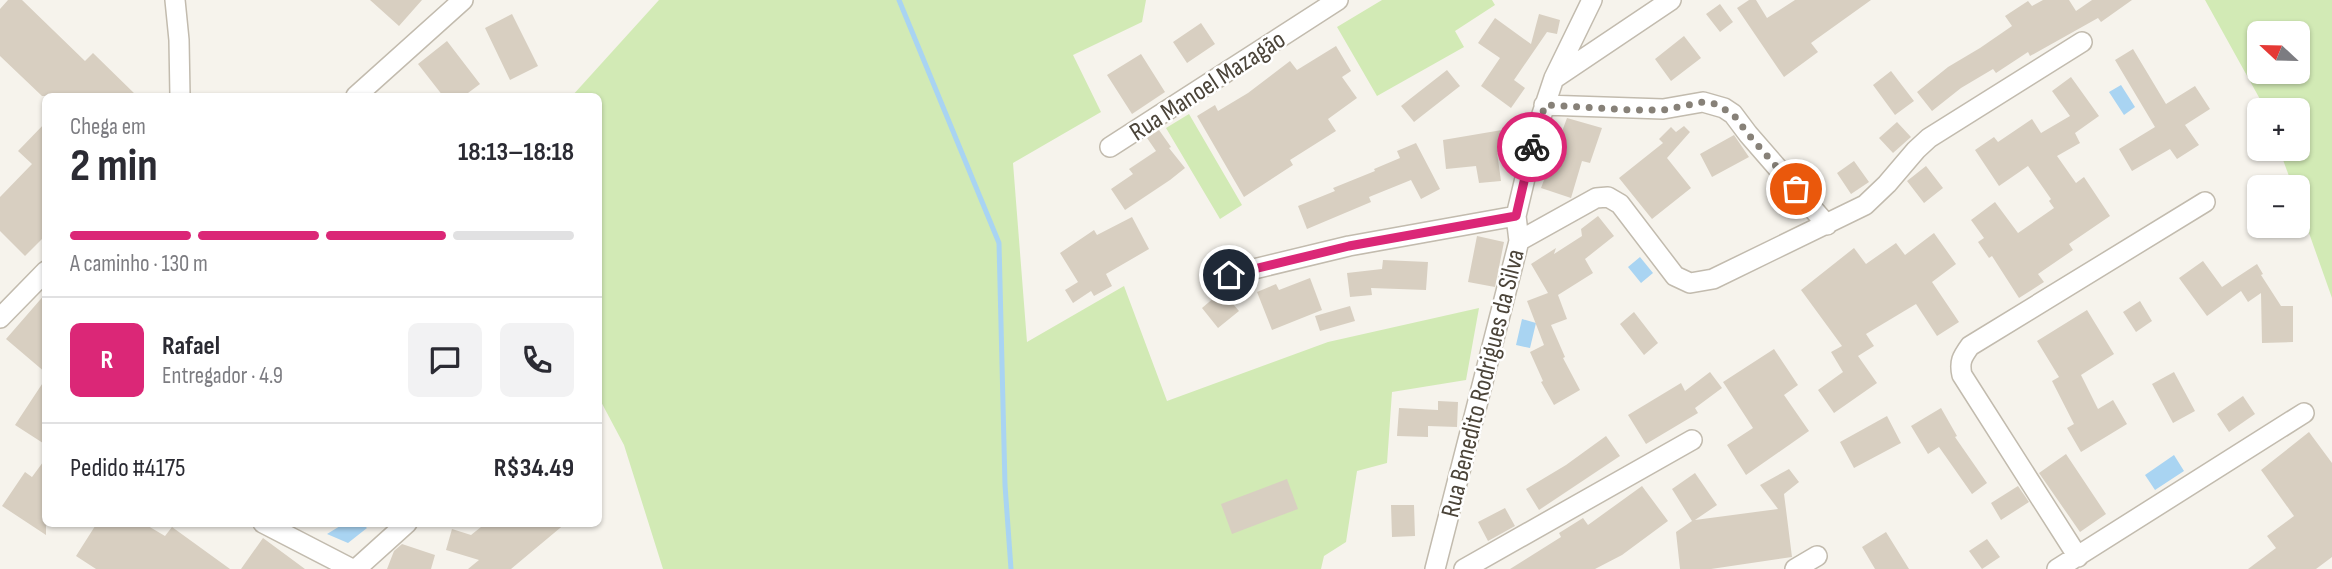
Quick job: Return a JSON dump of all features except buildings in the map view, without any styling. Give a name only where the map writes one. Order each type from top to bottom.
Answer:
[{"type":"street","points":[[175,0],[180,93]]},
{"type":"street","points":[[359,93],[463,0]]},
{"type":"street","name":"Rua Manoel Mazagão","points":[[1110,147],[1338,0]]},
{"type":"street","name":"Rua Benedito Rodrigues da Silva","points":[[1435,569],[1518,241],[1516,216],[1545,105],[1554,78],[1592,0]]},
{"type":"street","points":[[1554,78],[1671,0]]},
{"type":"street","points":[[1518,241],[1596,198],[1608,197],[1620,204],[1675,276],[1690,283],[1713,279],[1865,205],[1929,138],[2082,42]]},
{"type":"street","points":[[1545,105],[1663,110],[1703,102],[1724,108],[1733,114],[1827,225]]},
{"type":"street","points":[[2078,557],[1962,375],[1962,357],[1970,346],[2205,202]]},
{"type":"street","points":[[1229,275],[1349,246],[1516,216]]},
{"type":"street","points":[[0,318],[42,275]]},
{"type":"street","points":[[2057,569],[2304,413]]},
{"type":"street","points":[[1464,569],[1692,440]]},
{"type":"street","points":[[271,527],[354,569],[402,527]]},
{"type":"street","points":[[1795,569],[1817,556]]},
{"type":"green space","points":[[659,0],[1146,0],[1142,22],[1073,55],[1101,112],[1013,163],[1027,342],[1124,286],[1167,401],[1328,342],[1479,308],[1466,380],[1392,392],[1387,463],[1357,471],[1346,542],[1324,556],[1321,569],[663,569],[624,445],[602,404],[602,93],[575,93]]},
{"type":"green space","points":[[1382,0],[1492,0],[1495,5],[1455,31],[1464,47],[1377,96],[1337,27]]},
{"type":"green space","points":[[2205,0],[2332,0],[2332,298],[2310,236],[2310,175],[2289,175],[2283,161],[2310,161],[2310,98],[2259,98],[2252,84],[2310,84],[2310,21],[2247,21],[2247,76]]},
{"type":"green space","points":[[1189,114],[1242,205],[1220,219],[1166,128]]},
{"type":"water","points":[[2121,85],[2135,107],[2124,115],[2109,92]]},
{"type":"water","points":[[1640,257],[1653,273],[1641,283],[1628,267]]},
{"type":"water","points":[[1522,319],[1536,323],[1530,348],[1516,345]]},
{"type":"water","points":[[2174,455],[2184,471],[2155,490],[2145,475]]},
{"type":"water","points":[[338,527],[367,528],[348,543],[327,534]]},
{"type":"waterway","points":[[899,0],[999,243],[1005,485],[1011,569]]},
{"type":"way so far","points":[[1532,147],[1545,105],[1663,110],[1703,102],[1715,104],[1733,114],[1796,189]]},
{"type":"route","points":[[1229,275],[1349,246],[1516,216],[1532,147]]}]
